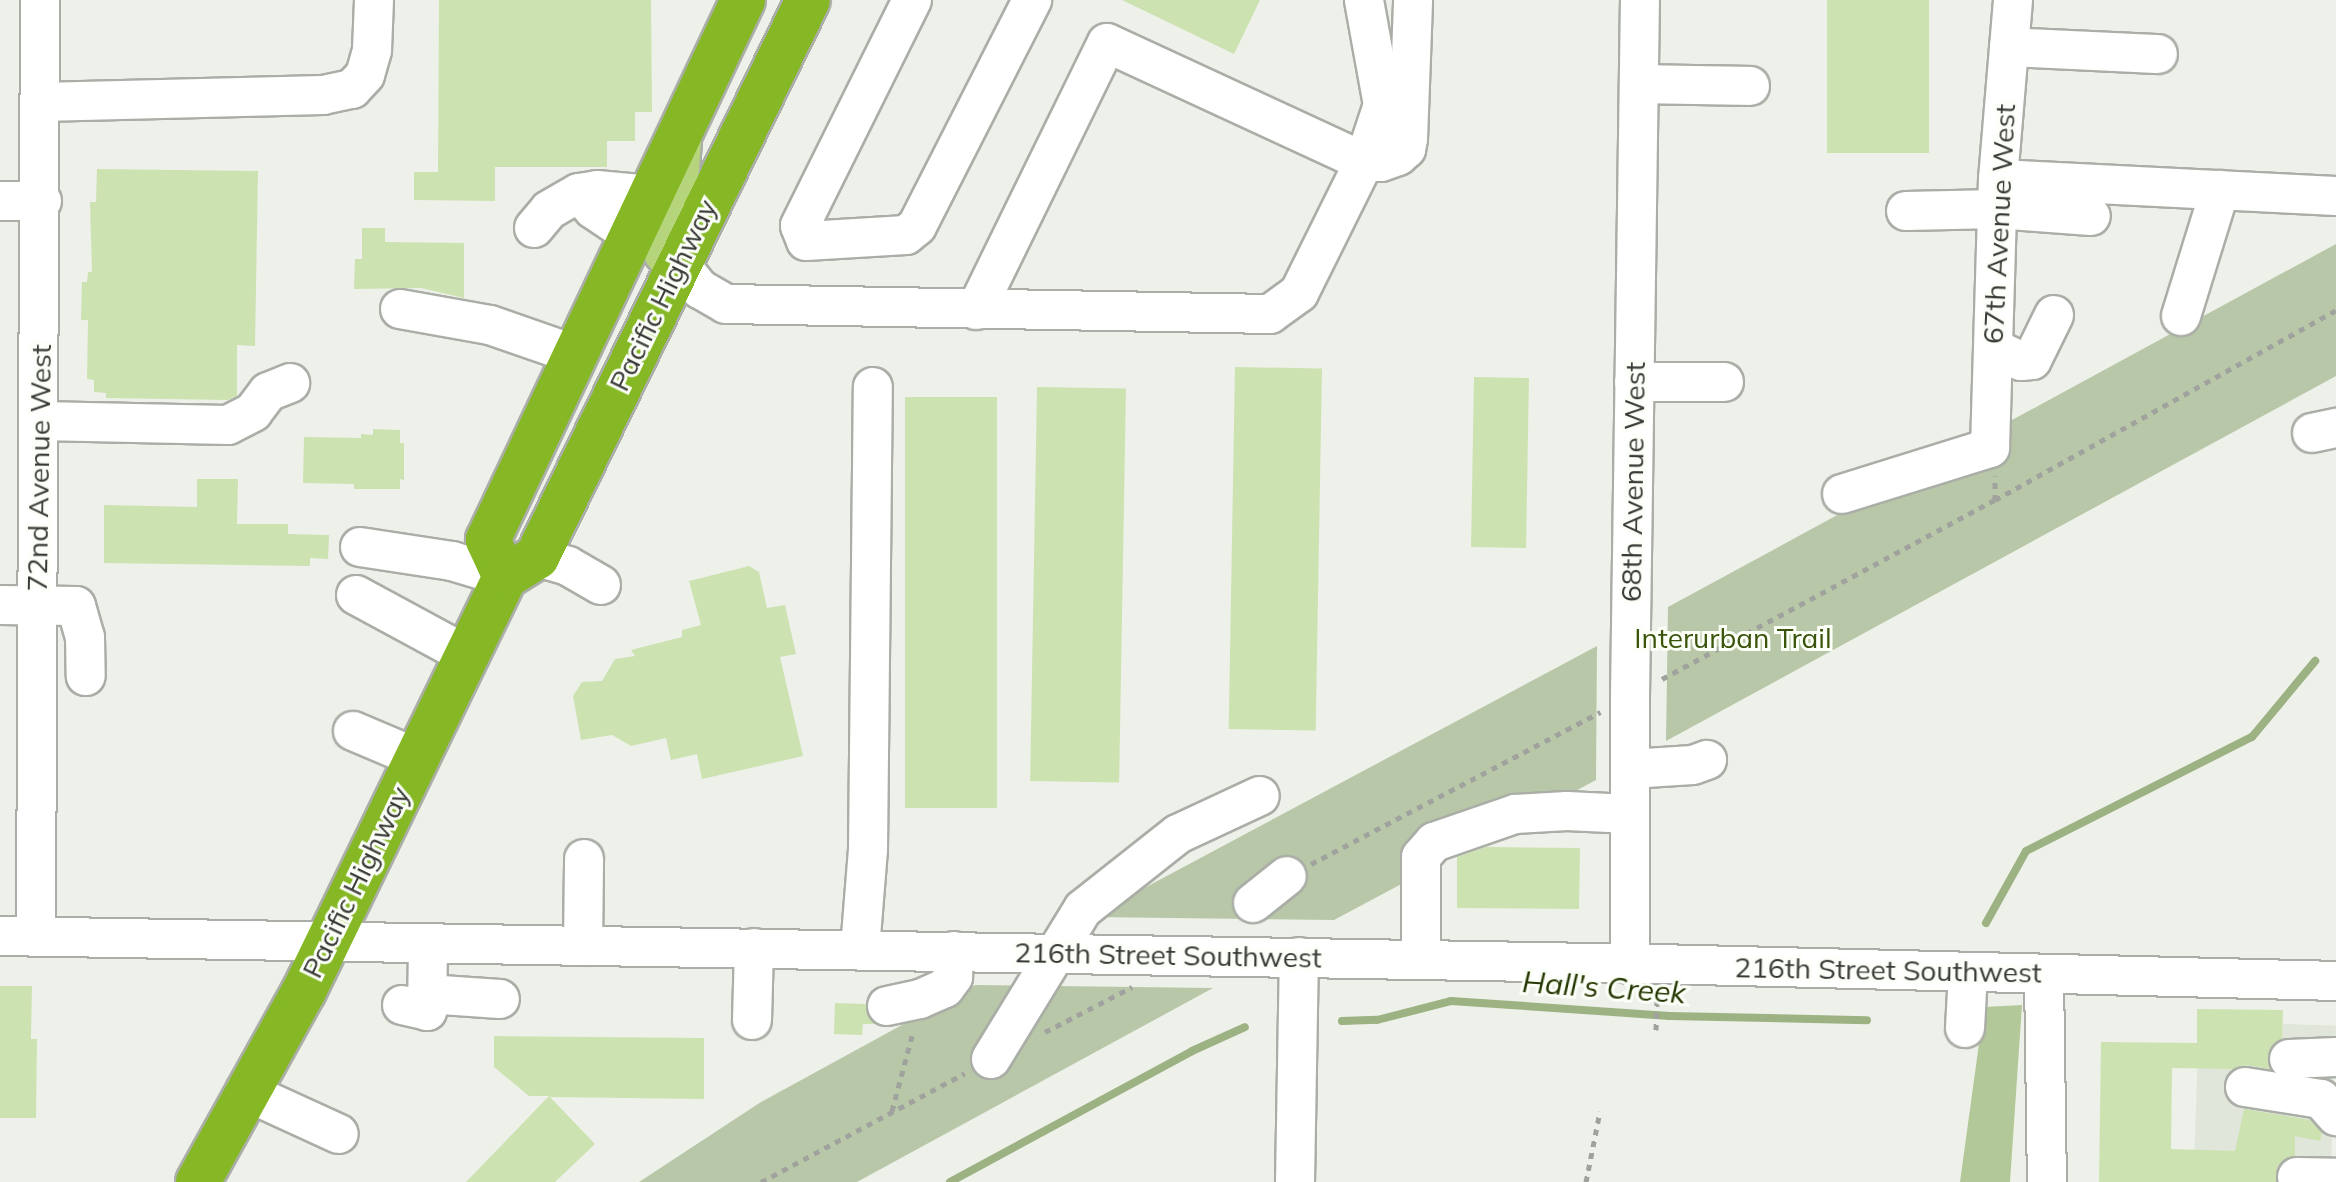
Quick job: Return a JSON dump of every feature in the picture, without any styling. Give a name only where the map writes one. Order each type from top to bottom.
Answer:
[{"type":"highway","name":"Pacific Highway","points":[[521,567],[488,540],[743,0]]},
{"type":"highway","name":"Pacific Highway","points":[[198,1182],[327,943],[467,655],[521,567],[808,0]]},
{"type":"main road","points":[[678,262],[666,252],[663,239],[674,213],[679,139]]},
{"type":"street","name":"72nd Avenue West","points":[[18,936],[37,606],[42,201],[40,0]]},
{"type":"street","points":[[41,102],[323,95],[352,89],[365,75],[372,50],[374,0]]},
{"type":"street","points":[[912,0],[800,226],[806,241],[906,235],[917,226],[1032,0]]},
{"type":"street","points":[[678,262],[700,289],[726,304],[1270,314],[1299,293],[1364,162],[1383,105],[1364,0]]},
{"type":"street","points":[[976,310],[1107,43],[1364,162],[1390,161],[1406,149],[1413,0]]},
{"type":"street","name":"68th Avenue West","points":[[1630,964],[1640,0]]},
{"type":"street","name":"67th Avenue West","points":[[1842,494],[1990,448],[1997,194],[2013,0]]},
{"type":"street","points":[[2009,47],[2158,54]]},
{"type":"street","points":[[1639,84],[1750,86]]},
{"type":"street","points":[[534,228],[549,210],[579,193],[597,190],[651,195]]},
{"type":"street","points":[[2181,316],[2220,190]]},
{"type":"street","points":[[1906,211],[1997,194],[2220,190],[2336,196]]},
{"type":"street","points":[[579,193],[593,209],[633,236]]},
{"type":"street","points":[[1997,194],[2091,216]]},
{"type":"street","points":[[0,201],[42,201]]},
{"type":"street","points":[[400,309],[490,325],[576,355]]},
{"type":"street","points":[[1993,348],[2021,361],[2032,360],[2054,315]]},
{"type":"street","points":[[1634,382],[1724,382]]},
{"type":"street","points":[[40,421],[228,425],[253,412],[268,392],[290,383]]},
{"type":"street","points":[[860,949],[868,850],[873,387]]},
{"type":"street","points":[[360,547],[452,561],[521,567],[568,566],[601,585]]},
{"type":"street","points":[[356,595],[467,655]]},
{"type":"street","points":[[0,605],[76,606],[85,637],[86,676]]},
{"type":"street","points":[[353,731],[417,758]]},
{"type":"street","points":[[1630,769],[1693,765],[1707,760]]},
{"type":"street","points":[[991,1059],[1083,909],[1178,834],[1260,796]]},
{"type":"street","points":[[1421,960],[1421,857],[1434,842],[1515,814],[1567,811],[1630,814]]},
{"type":"street","points":[[583,946],[584,859]]},
{"type":"street","points":[[1253,903],[1287,876]]},
{"type":"street","name":"216th Street Southwest","points":[[18,936],[1299,957],[2336,981]]},
{"type":"street","points":[[428,945],[415,1000],[500,999]]},
{"type":"street","points":[[752,1020],[754,948]]},
{"type":"street","points":[[903,1003],[945,988],[953,977],[954,951]]},
{"type":"street","points":[[1295,1182],[1299,957]]},
{"type":"street","points":[[1965,1028],[1968,972]]},
{"type":"street","points":[[2044,974],[2047,1182]]},
{"type":"street","points":[[2289,1059],[2336,1057]]},
{"type":"street","points":[[2245,1087],[2321,1099],[2336,1116]]},
{"type":"street","points":[[245,1091],[339,1134]]},
{"type":"street","points":[[2297,1177],[2336,1178]]},
{"type":"path","points":[[1659,681],[1995,500],[2336,310]]},
{"type":"path","points":[[1287,876],[1605,710]]},
{"type":"path","points":[[761,1182],[1136,985]]},
{"type":"path","points":[[1656,1030],[1657,990]]},
{"type":"path","points":[[892,1112],[903,1003]]},
{"type":"path","points":[[1586,1182],[1600,1111]]},
{"type":"shaded area","points":[[2199,1021],[2336,1026],[2330,1182],[2193,1182]]},
{"type":"green space","name":"Interurban Trail","points":[[2336,244],[2336,376],[1666,741],[1668,607]]},
{"type":"green space","name":"Interurban Trail","points":[[1597,646],[1596,780],[1334,920],[1090,917]]},
{"type":"green space","points":[[975,985],[1213,988],[857,1182],[639,1182],[761,1102]]},
{"type":"green space","points":[[2022,1005],[2010,1182],[1960,1182],[1984,1007]]},
{"type":"building","points":[[439,0],[651,0],[652,112],[635,112],[635,141],[607,141],[607,167],[495,167],[495,201],[414,200],[414,172],[438,172]]},
{"type":"building","points":[[1122,0],[1260,0],[1234,54]]},
{"type":"building","points":[[1827,0],[1929,0],[1929,153],[1827,153]]},
{"type":"building","points":[[97,169],[258,171],[255,346],[237,345],[237,396],[228,400],[106,398],[106,393],[94,392],[94,380],[87,379],[88,320],[81,320],[82,282],[87,282],[88,272],[92,272],[90,202],[96,202]]},
{"type":"building","points":[[362,228],[385,228],[385,242],[464,243],[464,298],[421,288],[354,289],[355,259],[362,259]]},
{"type":"building","points":[[1235,367],[1322,369],[1316,730],[1229,729]]},
{"type":"building","points":[[1474,377],[1529,378],[1526,548],[1471,547]]},
{"type":"building","points":[[1037,387],[1126,389],[1119,782],[1030,781]]},
{"type":"building","points":[[905,397],[997,397],[997,808],[905,808]]},
{"type":"building","points":[[373,429],[400,430],[400,443],[404,443],[404,480],[400,479],[400,489],[354,489],[354,484],[303,483],[304,437],[361,438],[361,434],[373,435]]},
{"type":"building","points":[[197,479],[238,479],[237,524],[288,524],[288,534],[329,535],[328,559],[310,558],[310,566],[104,563],[104,505],[197,507]]},
{"type":"building","points":[[749,566],[759,572],[767,608],[785,605],[796,654],[780,657],[803,756],[702,779],[697,754],[671,760],[666,738],[631,746],[612,735],[581,740],[573,696],[582,682],[602,681],[615,659],[635,656],[631,650],[682,637],[682,630],[701,625],[689,581]]},
{"type":"building","points":[[1486,847],[1580,848],[1579,909],[1457,908],[1457,857]]},
{"type":"building","points":[[0,986],[32,986],[31,1039],[37,1039],[36,1118],[0,1118]]},
{"type":"building","points":[[835,1003],[866,1004],[866,1011],[875,1024],[863,1024],[862,1035],[834,1034]]},
{"type":"building","points":[[2197,1009],[2283,1010],[2282,1039],[2269,1050],[2270,1069],[2248,1065],[2233,1069],[2172,1068],[2171,1149],[2235,1151],[2244,1109],[2310,1120],[2322,1132],[2320,1141],[2295,1136],[2295,1156],[2279,1165],[2276,1182],[2099,1182],[2101,1042],[2197,1043]]},
{"type":"building","points":[[494,1036],[704,1038],[704,1099],[550,1097],[595,1144],[555,1182],[466,1182],[549,1096],[529,1096],[494,1067]]},
{"type":"waterway","name":"Hall's Creek","points":[[1986,923],[2026,851],[2252,737],[2315,661]]},
{"type":"waterway","name":"Hall's Creek","points":[[1342,1021],[1377,1020],[1451,1001],[1669,1016],[1867,1020]]},
{"type":"waterway","name":"Hall's Creek","points":[[950,1182],[1192,1051],[1245,1027]]}]
